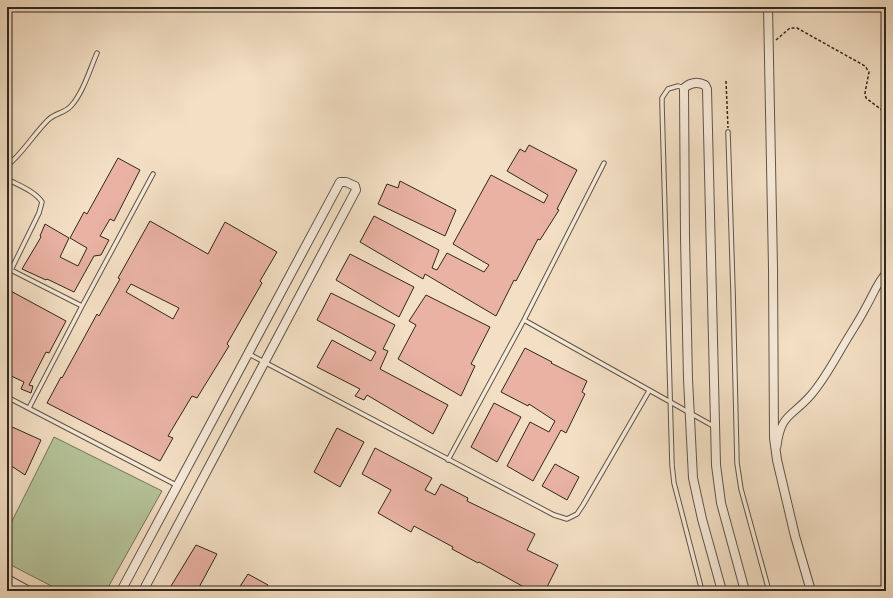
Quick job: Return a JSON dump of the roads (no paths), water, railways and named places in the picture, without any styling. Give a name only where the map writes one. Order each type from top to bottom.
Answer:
[{"type":"street","points":[[768,7],[773,268],[774,438],[795,536],[811,591]]},
{"type":"street","points":[[722,591],[702,519],[693,478],[689,412],[685,237],[684,88],[689,84],[701,82],[705,84],[707,89],[716,465],[721,503],[745,591]]},
{"type":"street","points":[[121,591],[340,182],[346,182],[355,186],[356,190],[143,591]]},
{"type":"street","points":[[776,453],[778,435],[784,421],[804,402],[820,382],[864,312],[873,292],[886,273]]},
{"type":"street","points":[[7,579],[29,591]]},
{"type":"lane","points":[[7,166],[16,159],[48,120],[67,110],[72,105],[80,92],[97,53]]},
{"type":"lane","points":[[684,88],[678,86],[668,89],[662,98],[672,465],[674,483],[702,591]]},
{"type":"lane","points":[[728,132],[737,463],[741,489],[769,591]]},
{"type":"lane","points":[[448,460],[524,320],[604,163]]},
{"type":"lane","points":[[29,408],[153,174]]},
{"type":"lane","points":[[7,179],[33,194],[42,202],[39,214],[11,270]]},
{"type":"lane","points":[[7,268],[82,306]]},
{"type":"lane","points":[[524,320],[715,427]]},
{"type":"lane","points":[[249,354],[554,515],[567,519],[577,514],[583,505],[649,391]]},
{"type":"lane","points":[[7,397],[178,486]]},
{"type":"lane","points":[[875,591],[886,586]]}]
